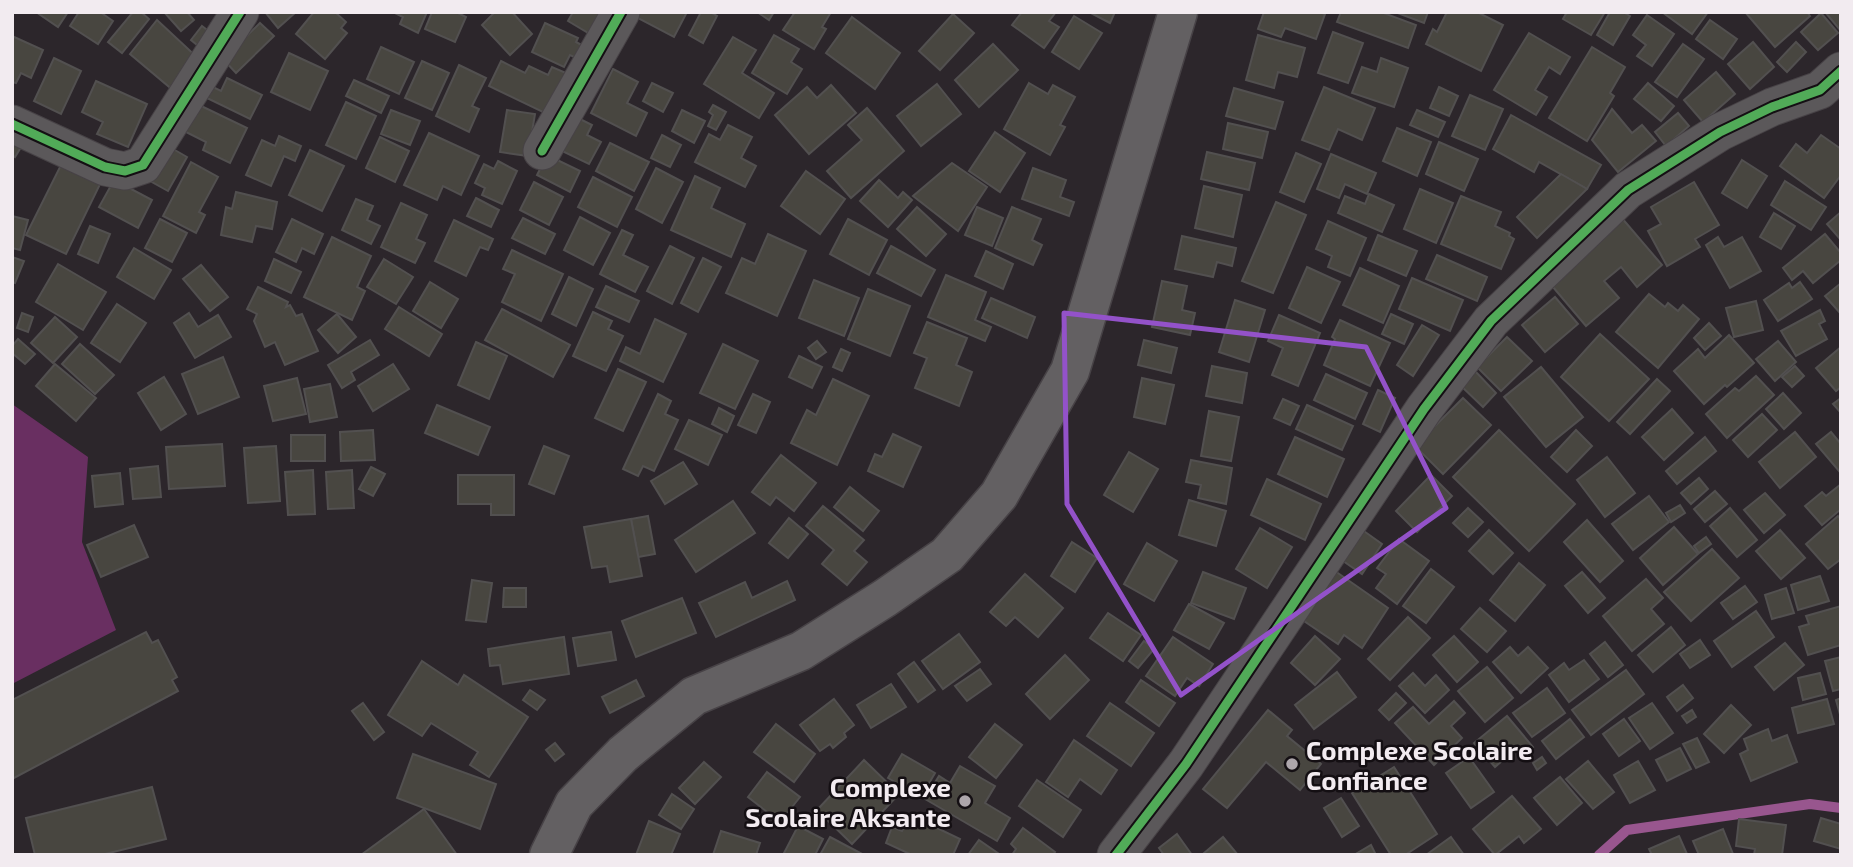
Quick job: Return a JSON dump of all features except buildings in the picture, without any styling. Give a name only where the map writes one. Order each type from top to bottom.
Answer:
[{"type":"highway","points":[[549,855],[574,804],[623,754],[694,696],[801,651],[885,598],[947,555],[999,495],[1070,371],[1178,12]]},
{"type":"street","points":[[12,124],[105,166],[125,171],[143,165],[240,12]]},
{"type":"street","points":[[542,151],[621,12]]},
{"type":"street","points":[[1116,855],[1186,764],[1424,409],[1491,321],[1628,190],[1720,132],[1772,107],[1834,92]]},
{"type":"highlighted area","points":[[1064,313],[1366,347],[1446,508],[1181,695],[1067,504]]},
{"type":"shaded area","points":[[12,404],[88,457],[82,542],[116,630],[12,684]]},
{"type":"waterway","points":[[1599,855],[1627,830],[1810,804],[1841,808]]},
{"type":"cycle path","points":[[12,124],[105,167],[125,171],[143,165],[240,12]]},
{"type":"cycle path","points":[[542,151],[621,12]]},
{"type":"cycle path","points":[[1116,855],[1186,764],[1424,409],[1491,321],[1628,190],[1720,132],[1772,107],[1820,90],[1841,71]]},
{"type":"place","name":"Complexe Scolaire Confiance","points":[[1292,764]]},
{"type":"place","name":"Complexe Scolaire Aksante","points":[[965,801]]}]
